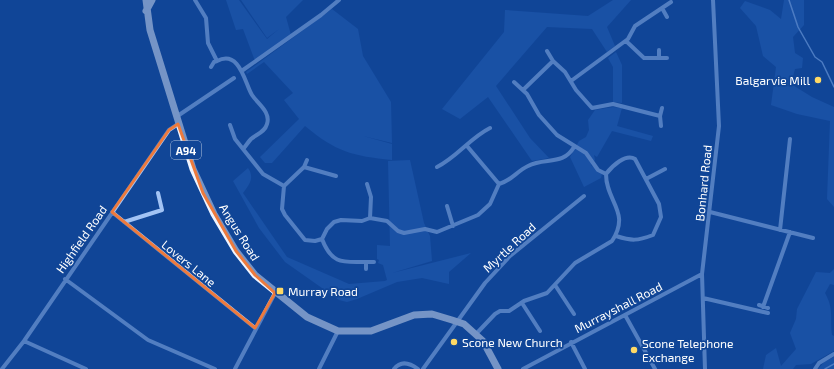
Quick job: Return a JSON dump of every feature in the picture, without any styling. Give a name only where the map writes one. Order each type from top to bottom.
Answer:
[{"type":"main road","name":"Angus Road","points":[[146,0],[146,11],[150,30],[193,169],[214,214],[244,262],[255,275],[275,293],[307,317],[338,331],[371,331],[408,316],[421,314],[436,315],[456,321]]},
{"type":"main road","points":[[146,11],[152,0]]},
{"type":"main road","name":"A94","points":[[456,321],[476,334],[486,346],[498,369]]},
{"type":"street","points":[[195,0],[206,18],[208,43],[217,60]]},
{"type":"street","points":[[243,70],[321,15],[339,0]]},
{"type":"street","name":"Bonhard Road","points":[[705,369],[702,274],[719,126],[713,0]]},
{"type":"street","points":[[571,81],[626,41],[635,26],[671,2]]},
{"type":"street","points":[[662,8],[667,17]]},
{"type":"street","points":[[626,41],[644,58],[667,58]]},
{"type":"street","points":[[659,50],[659,58]]},
{"type":"street","points":[[546,51],[592,108],[613,104],[660,116]]},
{"type":"street","points":[[211,67],[214,62],[224,58],[243,70],[249,90],[266,112],[268,124],[262,132],[251,139],[244,149]]},
{"type":"street","points":[[523,90],[553,61]]},
{"type":"street","name":"Highfield Road","points":[[2,369],[24,341],[169,130],[177,121],[234,78]]},
{"type":"street","points":[[514,82],[523,90],[540,115],[557,135],[574,147],[586,153],[598,170],[606,174]]},
{"type":"street","points":[[661,126],[660,116],[662,108]]},
{"type":"street","points":[[230,125],[235,139],[263,174],[284,186]]},
{"type":"street","points":[[437,167],[450,160],[480,133],[490,128]]},
{"type":"street","points":[[780,230],[790,139]]},
{"type":"street","points":[[467,146],[499,184]]},
{"type":"street","points":[[499,184],[508,182],[529,165],[565,157],[569,155],[574,147]]},
{"type":"street","points":[[606,174],[624,158],[628,156],[635,159],[659,204],[661,217],[653,235],[638,240],[630,240],[616,236]]},
{"type":"street","points":[[307,160],[304,167],[284,186],[282,209],[305,240],[315,241],[322,239],[327,229],[334,222],[341,220],[362,221],[370,218],[387,221],[398,231],[404,233],[425,229],[437,232],[478,215],[490,204],[499,184]]},
{"type":"street","points":[[304,167],[336,176]]},
{"type":"street","points":[[646,178],[665,169]]},
{"type":"street","points":[[476,334],[495,314],[500,311],[509,311],[522,302],[547,293],[567,270],[612,241],[616,236],[620,218],[618,209],[609,192],[606,174]]},
{"type":"street","points":[[367,184],[371,198],[370,218]]},
{"type":"street","points":[[124,222],[162,210],[158,193]]},
{"type":"street","name":"Myrtle Road","points":[[423,369],[456,321],[485,283],[510,256],[584,196]]},
{"type":"street","points":[[447,206],[453,226]]},
{"type":"street","name":"Lovers Lane","points":[[112,212],[255,328]]},
{"type":"street","points":[[710,212],[813,238]]},
{"type":"street","points":[[763,307],[790,232]]},
{"type":"street","points":[[322,239],[327,252],[332,258],[337,260],[374,262]]},
{"type":"street","points":[[366,262],[366,269]]},
{"type":"street","name":"Murrayshall Road","points":[[523,369],[571,342],[702,274]]},
{"type":"street","points":[[65,280],[148,340],[215,369]]},
{"type":"street","points":[[555,285],[574,314]]},
{"type":"street","points":[[235,369],[255,328],[275,293]]},
{"type":"street","points":[[703,298],[768,313]]},
{"type":"street","points":[[522,302],[540,331]]},
{"type":"street","points":[[625,315],[655,369]]},
{"type":"street","points":[[319,369],[338,331]]},
{"type":"street","points":[[24,341],[86,369]]},
{"type":"street","points":[[571,342],[585,369]]},
{"type":"street","points":[[815,369],[819,363],[834,354]]},
{"type":"street","points":[[394,369],[398,365],[404,363],[418,369]]},
{"type":"highlighted area","points":[[178,124],[203,193],[236,251],[255,275],[275,293],[255,328],[112,212],[169,130]]},
{"type":"shaded area","points":[[226,0],[239,0],[267,39],[279,29],[267,38],[241,0],[303,0],[286,17],[291,35],[255,61],[243,29],[236,30]]},
{"type":"shaded area","points":[[613,0],[631,0],[607,27],[615,46],[607,52],[592,29],[547,27],[496,86],[530,138],[549,158],[532,161],[488,97],[460,119],[442,109],[504,32],[505,10],[588,16]]},
{"type":"shaded area","points":[[784,0],[804,0],[804,25],[793,37],[795,53],[803,58],[802,68],[795,69],[791,84],[812,97],[834,107],[834,207],[827,199],[830,121],[797,114],[771,105],[776,67],[763,56],[756,26],[740,8],[745,1],[770,10],[781,19]]},
{"type":"shaded area","points":[[332,9],[358,29],[363,56],[391,102],[392,143],[363,136],[392,144],[392,160],[366,157],[346,151],[326,142],[305,126],[272,163],[265,163],[260,157],[299,119],[284,100],[293,93],[264,62],[247,74],[246,72]]},
{"type":"shaded area","points":[[616,52],[622,65],[622,103],[613,102],[613,67],[608,58]]},
{"type":"shaded area","points":[[613,107],[622,108],[617,126],[653,136],[651,141],[612,131],[597,157],[594,155],[595,160],[591,165],[602,174],[601,178],[584,187],[570,157],[579,141],[586,137],[589,130],[588,120],[595,110]]},
{"type":"shaded area","points":[[410,160],[424,223],[430,236],[432,261],[392,273],[471,253],[449,272],[449,284],[422,278],[397,282],[347,302],[339,300],[285,262],[259,228],[233,181],[248,168],[251,178],[243,193],[287,257],[349,284],[385,281],[387,280],[383,265],[378,263],[379,260],[377,259],[377,245],[390,246],[388,161]]},
{"type":"shaded area","points":[[834,269],[834,285],[830,284],[825,293],[831,309],[834,351],[811,364],[796,365],[793,369],[763,369],[766,355],[776,348],[781,366],[796,349],[790,333],[796,319],[797,309],[816,272],[830,273]]},
{"type":"shaded area","points":[[834,357],[834,369],[818,369],[824,362]]},
{"type":"waterway","points":[[789,0],[798,27],[815,57],[822,62],[834,87]]},
{"type":"waterway","points":[[825,369],[834,364]]},
{"type":"place","name":"Balgarvie Mill","points":[[818,80]]},
{"type":"place","name":"Murray Road","points":[[280,291]]},
{"type":"place","name":"Scone New Church","points":[[454,342]]},
{"type":"place","name":"Scone Telephone Exchange","points":[[634,350]]}]
